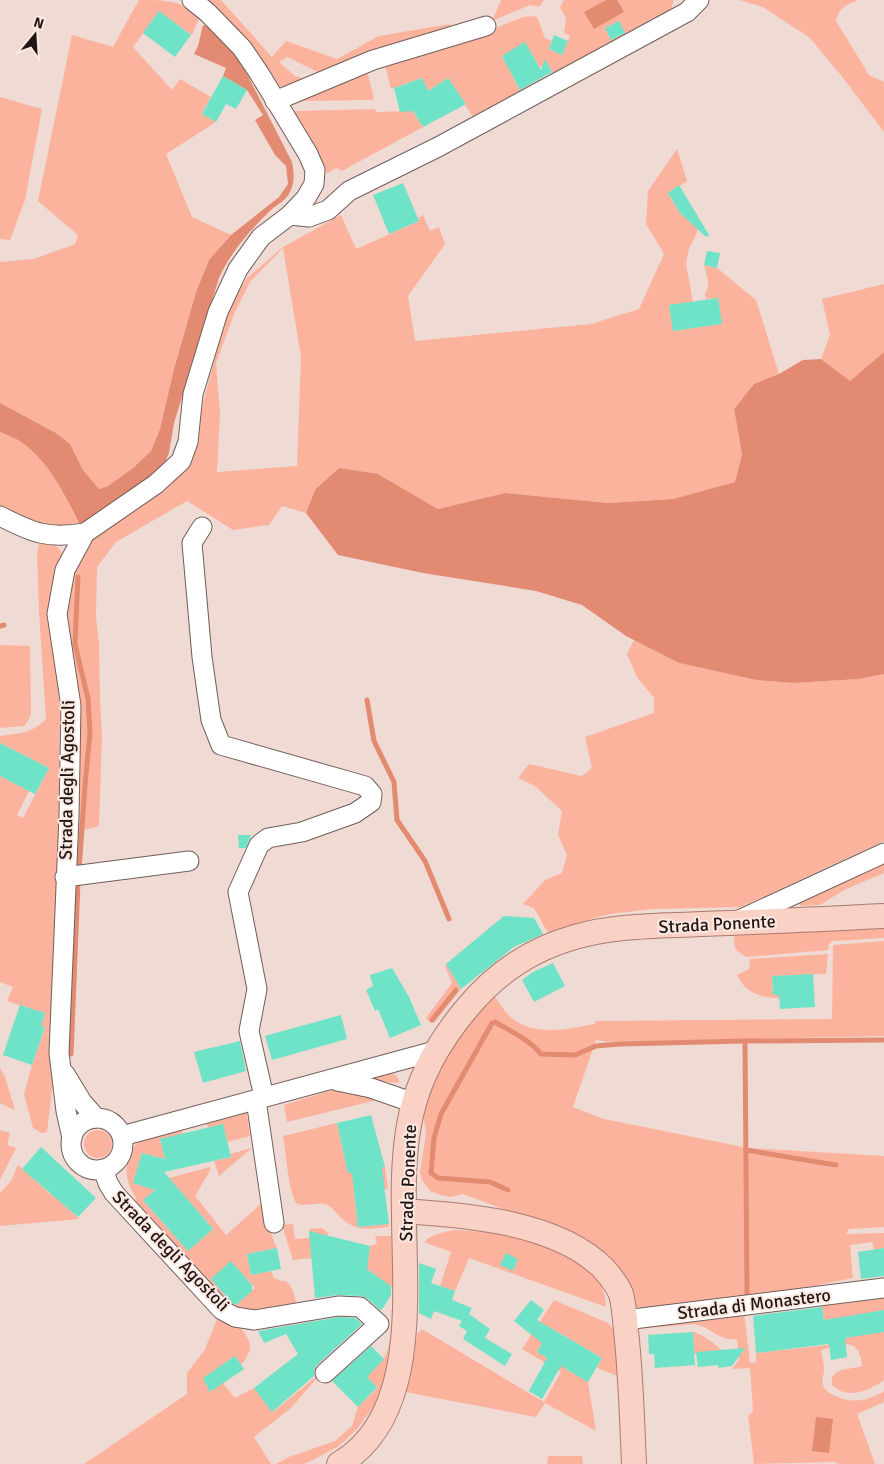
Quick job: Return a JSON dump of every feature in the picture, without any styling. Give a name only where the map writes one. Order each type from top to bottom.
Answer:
[{"type":"main road","name":"Strada Ponente","points":[[339,1464],[368,1440],[383,1416],[400,1370],[405,1312],[404,1211],[406,1148],[414,1104],[424,1073],[435,1051],[450,1028],[483,990],[508,969],[542,949],[576,937],[608,930],[884,916]]},
{"type":"main road","points":[[404,1211],[470,1216],[504,1222],[541,1233],[576,1248],[597,1262],[612,1278],[621,1294],[628,1344],[634,1464]]},
{"type":"street","name":"Strada degli Agostoli","points":[[122,1136],[122,1153],[111,1166],[95,1170],[82,1165],[73,1153],[60,1066],[71,706],[57,614],[65,570],[85,533],[156,484],[181,461],[188,442],[193,394],[218,312],[238,269],[249,252],[261,237],[290,215],[306,198],[314,184],[315,170],[308,154],[242,48],[208,13],[192,0]]},
{"type":"street","points":[[290,215],[308,217],[328,210],[350,191],[438,147],[687,12],[699,0]]},
{"type":"street","points":[[275,101],[373,60],[486,26]]},
{"type":"street","points":[[0,516],[29,531],[48,535],[64,537],[85,533]]},
{"type":"street","points":[[202,527],[192,543],[202,657],[211,720],[221,745],[365,786],[372,794],[372,802],[355,813],[302,832],[268,838],[259,844],[238,892],[257,989],[249,1031],[260,1098],[274,1223]]},
{"type":"street","points":[[733,923],[884,853]]},
{"type":"street","points":[[65,877],[189,862]]},
{"type":"street","points":[[72,1138],[81,1124],[96,1118],[103,1119],[114,1125],[122,1136],[435,1051]]},
{"type":"street","points":[[60,1066],[82,1102],[96,1118]]},
{"type":"street","points":[[325,1081],[347,1082],[371,1088],[414,1104]]},
{"type":"street","name":"Strada degli Agostoli","points":[[103,1169],[114,1193],[222,1310],[235,1316],[255,1320],[338,1306],[360,1307],[380,1324],[325,1374]]},
{"type":"street","name":"Strada di Monastero","points":[[625,1320],[884,1288]]},
{"type":"shaded area","points":[[139,0],[165,1],[180,4],[194,12],[199,18],[192,35],[159,12],[133,47],[172,90],[180,79],[211,97],[202,113],[216,122],[166,154],[192,217],[231,235],[209,260],[196,292],[174,369],[160,429],[151,451],[133,468],[108,486],[99,489],[83,470],[70,444],[56,433],[0,403],[0,262],[34,259],[75,244],[78,235],[38,201],[72,35],[113,47]]},
{"type":"shaded area","points":[[199,0],[221,0],[272,57],[286,41],[337,59],[379,36],[450,24],[454,32],[324,75],[287,57],[279,62],[295,76],[306,81],[292,90],[275,84]]},
{"type":"shaded area","points":[[501,0],[544,0],[539,7],[530,5],[492,21]]},
{"type":"shaded area","points":[[564,0],[674,0],[669,15],[555,76],[547,63],[535,70],[525,43],[502,56],[511,72],[518,75],[513,78],[523,95],[475,120],[448,78],[428,91],[422,78],[391,89],[385,65],[523,17],[537,17],[545,38],[552,41],[549,49],[562,55],[570,36],[564,33],[566,18],[560,7]]},
{"type":"shaded area","points":[[606,0],[617,0],[624,12],[594,29],[584,12]]},
{"type":"shaded area","points":[[740,0],[858,0],[841,10],[836,21],[869,75],[884,82],[884,132],[810,38],[763,7]]},
{"type":"shaded area","points":[[203,25],[211,26],[222,35],[248,76],[292,162],[293,185],[286,198],[263,217],[249,233],[229,260],[219,278],[174,423],[169,453],[164,465],[150,481],[80,525],[55,478],[47,467],[29,448],[18,440],[0,432],[0,403],[56,433],[70,444],[83,470],[99,489],[108,486],[133,468],[151,451],[160,429],[174,369],[196,292],[209,260],[231,235],[279,197],[288,184],[286,166],[275,155],[255,120],[263,115],[247,90],[223,76],[226,68],[194,54]]},
{"type":"shaded area","points":[[367,71],[374,98],[372,100],[296,101]]},
{"type":"shaded area","points":[[0,97],[42,109],[25,200],[10,240],[0,239]]},
{"type":"shaded area","points":[[375,109],[376,112],[413,111],[423,127],[342,171],[337,168],[328,173],[323,171],[291,113],[296,111]]},
{"type":"shaded area","points":[[677,149],[687,181],[668,194],[680,213],[688,220],[696,213],[699,225],[689,248],[686,264],[693,302],[669,305],[673,331],[721,324],[718,298],[706,299],[705,293],[708,283],[704,265],[717,268],[756,300],[779,374],[754,384],[734,409],[742,454],[735,482],[673,499],[608,503],[505,493],[438,509],[378,474],[315,490],[306,513],[282,506],[269,525],[233,530],[187,501],[116,542],[97,567],[96,617],[99,644],[102,734],[99,826],[84,830],[79,900],[74,1043],[67,1040],[80,707],[67,619],[74,572],[93,536],[166,490],[190,462],[199,438],[201,411],[227,312],[247,278],[283,247],[341,215],[356,249],[419,221],[418,218],[423,215],[430,231],[439,227],[445,244],[408,296],[415,341],[591,324],[639,309],[664,254],[646,224],[648,191]],"holes":[[[283,248],[301,357],[297,466],[217,472],[220,413],[216,363],[234,314],[250,282]]]},
{"type":"shaded area","points":[[884,284],[884,352],[850,381],[821,359],[830,335],[822,299]]},
{"type":"shaded area","points":[[884,352],[884,674],[859,679],[794,683],[756,680],[679,663],[626,636],[582,605],[536,591],[423,573],[338,555],[306,513],[315,490],[339,468],[378,474],[438,509],[505,493],[608,503],[673,499],[735,482],[742,454],[734,409],[754,384],[779,374],[803,360],[821,359],[850,381]]},
{"type":"shaded area","points":[[0,432],[18,440],[29,448],[47,467],[55,478],[80,525],[45,526],[0,512]]},
{"type":"shaded area","points":[[45,542],[55,545],[61,551],[62,557],[51,614],[60,707],[59,816],[53,983],[53,1081],[47,1132],[42,1133],[33,1128],[24,1094],[45,1028],[41,1026],[29,1008],[7,1001],[13,987],[0,982],[0,776],[29,791],[17,815],[23,818],[49,768],[0,743],[0,736],[30,730],[46,719],[37,553],[39,544]]},
{"type":"shaded area","points":[[634,640],[679,663],[756,680],[794,683],[859,679],[884,674],[884,841],[741,907],[653,909],[610,914],[548,933],[534,908],[523,904],[545,880],[562,873],[567,855],[558,835],[562,811],[535,786],[518,778],[529,764],[582,776],[592,768],[585,737],[654,713],[654,698],[637,677],[627,654]]},
{"type":"shaded area","points":[[0,645],[30,646],[31,713],[24,726],[0,728]]},
{"type":"shaded area","points":[[884,862],[884,873],[844,890],[820,905],[801,906],[799,902]]},
{"type":"shaded area","points":[[884,925],[884,938],[833,941],[829,944],[828,950],[746,957],[735,949],[734,936],[831,927]]},
{"type":"shaded area","points":[[884,941],[884,1036],[608,1042],[596,1040],[573,1107],[604,1119],[748,1148],[884,1156],[884,1227],[849,1229],[846,1234],[884,1233],[884,1248],[874,1250],[872,1242],[850,1245],[853,1278],[750,1299],[653,1311],[635,1306],[545,1225],[463,1194],[451,1197],[440,1195],[430,1191],[422,1180],[420,1172],[426,1134],[423,1114],[442,1056],[490,990],[512,1018],[531,1028],[542,1030],[574,1028],[595,1024],[595,1021],[832,1019],[833,945]]},
{"type":"shaded area","points":[[828,954],[826,974],[772,976],[773,995],[779,995],[780,998],[766,997],[754,993],[744,986],[737,975],[749,969],[750,959]]},
{"type":"shaded area","points":[[446,964],[461,989],[434,1023],[426,1018],[452,983],[445,966]]},
{"type":"shaded area","points":[[0,1068],[5,1077],[15,1110],[0,1103]]},
{"type":"shaded area","points":[[389,1073],[396,1075],[399,1080],[398,1083],[358,1079]]},
{"type":"shaded area","points":[[345,1089],[376,1097],[377,1100],[287,1122],[284,1105],[329,1091]]},
{"type":"shaded area","points":[[246,1111],[250,1136],[227,1142],[223,1124],[208,1128],[206,1121]]},
{"type":"shaded area","points":[[337,1123],[348,1173],[385,1167],[388,1189],[354,1194],[358,1227],[389,1224],[388,1227],[358,1228],[341,1218],[327,1205],[300,1205],[295,1201],[289,1178],[283,1136]]},
{"type":"shaded area","points":[[181,1127],[183,1134],[160,1139],[165,1159],[142,1153],[134,1183],[155,1190],[143,1200],[188,1251],[213,1229],[169,1178],[210,1167],[211,1169],[195,1196],[226,1235],[263,1202],[266,1223],[277,1248],[247,1254],[251,1275],[271,1271],[274,1278],[286,1281],[295,1297],[297,1308],[236,1312],[134,1201],[136,1198],[129,1185],[127,1172],[129,1157],[133,1147],[140,1141]],"holes":[[[231,1262],[255,1288],[235,1306],[211,1279]]]},
{"type":"shaded area","points":[[0,1130],[10,1133],[7,1145],[16,1148],[0,1180]]},
{"type":"shaded area","points":[[98,1130],[108,1134],[112,1144],[108,1154],[98,1158],[88,1154],[84,1144],[88,1134]]},
{"type":"shaded area","points":[[252,1148],[219,1176],[214,1161],[231,1157],[230,1154]]},
{"type":"shaded area","points":[[18,1165],[79,1219],[0,1226],[0,1193],[11,1181]]},
{"type":"shaded area","points":[[293,1224],[295,1239],[309,1238],[309,1229],[322,1228],[328,1233],[322,1257],[293,1260],[282,1225]]},
{"type":"shaded area","points":[[455,1230],[498,1234],[523,1239],[570,1255],[589,1269],[601,1286],[606,1307],[469,1258],[455,1291],[440,1286],[451,1252],[424,1242],[434,1235]]},
{"type":"shaded area","points":[[375,1236],[391,1236],[395,1289],[366,1270],[370,1246],[377,1244]]},
{"type":"shaded area","points":[[884,1295],[884,1380],[872,1388],[858,1392],[851,1393],[838,1390],[832,1385],[832,1379],[837,1372],[862,1366],[858,1350],[854,1346],[844,1344],[821,1350],[824,1367],[823,1384],[828,1392],[854,1401],[872,1397],[884,1391],[884,1402],[857,1414],[875,1464],[837,1464],[836,1462],[754,1464],[748,1416],[753,1411],[750,1368],[732,1369],[739,1360],[737,1339],[724,1338],[694,1324],[635,1329],[634,1325],[744,1311],[750,1363],[756,1362],[756,1353],[828,1345],[821,1301]]},
{"type":"shaded area","points":[[554,1300],[608,1323],[614,1330],[618,1376],[597,1368],[602,1358],[551,1328],[537,1351],[588,1382],[596,1431],[545,1403],[536,1417],[405,1392],[411,1374],[417,1334],[422,1329],[544,1402],[561,1372],[522,1349]]},
{"type":"shaded area","points":[[218,1317],[239,1324],[250,1344],[250,1348],[246,1359],[241,1365],[235,1356],[210,1392],[223,1383],[235,1398],[254,1388],[273,1412],[323,1371],[290,1409],[254,1437],[271,1464],[84,1464],[187,1394],[187,1373],[204,1351]]},
{"type":"shaded area","points":[[395,1324],[384,1384],[373,1407],[357,1429],[339,1446],[304,1464],[276,1464],[289,1457],[335,1441],[352,1426],[358,1407],[377,1388],[367,1377],[386,1354],[392,1326]]},
{"type":"shaded area","points":[[693,1332],[716,1345],[721,1350],[694,1354]]},
{"type":"shaded area","points":[[816,1417],[833,1419],[829,1453],[812,1451]]},
{"type":"shaded area","points":[[548,1456],[582,1456],[583,1464],[547,1464]]},
{"type":"building","points":[[159,11],[191,35],[175,57],[143,33]]},
{"type":"building","points":[[619,21],[625,33],[611,40],[605,28]]},
{"type":"building","points":[[554,35],[568,41],[562,55],[549,49]]},
{"type":"building","points":[[525,42],[541,70],[545,59],[552,72],[520,90],[502,56]]},
{"type":"building","points":[[223,76],[247,90],[236,109],[226,104],[216,122],[202,114]]},
{"type":"building","points":[[422,78],[428,91],[448,78],[466,104],[423,127],[413,111],[400,112],[394,88]]},
{"type":"building","points":[[403,183],[419,221],[389,234],[373,195]]},
{"type":"building","points":[[679,185],[709,235],[706,237],[680,213],[668,193]]},
{"type":"building","points":[[707,251],[720,253],[717,268],[704,265]]},
{"type":"building","points":[[718,298],[722,324],[673,331],[669,305]]},
{"type":"building","points":[[0,743],[49,768],[35,794],[0,776]]},
{"type":"building","points":[[238,835],[251,835],[246,848],[239,848]]},
{"type":"building","points":[[504,916],[534,918],[543,934],[514,947],[461,989],[446,964]]},
{"type":"building","points":[[553,963],[565,986],[534,1002],[522,980],[533,972]]},
{"type":"building","points":[[392,968],[409,997],[421,1025],[390,1038],[378,1009],[375,1011],[366,990],[373,986],[370,975]]},
{"type":"building","points":[[813,974],[815,1007],[780,1009],[779,995],[773,995],[772,976]]},
{"type":"building","points":[[20,1005],[45,1013],[41,1026],[45,1027],[32,1065],[3,1055]]},
{"type":"building","points":[[341,1015],[347,1039],[272,1060],[265,1036]]},
{"type":"building","points":[[240,1041],[246,1071],[203,1083],[194,1052]]},
{"type":"building","points":[[371,1115],[385,1167],[382,1168],[389,1224],[358,1227],[352,1173],[348,1173],[337,1123]]},
{"type":"building","points":[[223,1124],[231,1157],[164,1172],[213,1229],[188,1251],[143,1200],[155,1190],[133,1183],[142,1153],[165,1159],[160,1139]]},
{"type":"building","points":[[41,1147],[96,1198],[78,1217],[22,1169]]},
{"type":"building","points":[[309,1231],[370,1246],[367,1269],[391,1286],[391,1295],[381,1311],[368,1299],[361,1296],[338,1295],[315,1298]]},
{"type":"building","points":[[277,1248],[281,1269],[251,1275],[247,1254]]},
{"type":"building","points":[[884,1248],[884,1276],[861,1279],[858,1252]]},
{"type":"building","points":[[506,1253],[518,1259],[513,1271],[500,1265]]},
{"type":"building","points":[[231,1261],[252,1285],[252,1291],[236,1305],[231,1302],[211,1279]]},
{"type":"building","points":[[419,1263],[436,1269],[431,1283],[455,1291],[452,1300],[472,1308],[469,1314],[490,1329],[485,1338],[512,1354],[505,1366],[463,1339],[467,1331],[459,1326],[462,1321],[434,1311],[431,1319],[419,1313]]},
{"type":"building","points":[[531,1300],[544,1310],[537,1320],[602,1358],[588,1382],[561,1366],[542,1399],[529,1391],[547,1358],[537,1352],[542,1343],[514,1321]]},
{"type":"building","points":[[822,1307],[824,1320],[884,1310],[884,1332],[845,1338],[847,1357],[831,1360],[829,1344],[756,1353],[753,1316]]},
{"type":"building","points":[[339,1317],[355,1318],[362,1324],[317,1365],[314,1370],[314,1376],[272,1412],[254,1388],[298,1354],[286,1334],[264,1343],[258,1331]]},
{"type":"building","points":[[693,1332],[695,1365],[655,1368],[654,1354],[649,1354],[648,1335]]},
{"type":"building","points":[[371,1346],[384,1359],[367,1377],[377,1387],[358,1407],[332,1381]]},
{"type":"building","points":[[745,1348],[732,1366],[718,1368],[718,1365],[698,1367],[696,1352]]},
{"type":"building","points":[[235,1356],[244,1369],[210,1392],[203,1378]]},
{"type":"waterway","points":[[78,577],[75,644],[88,699],[90,733],[79,870]]},
{"type":"waterway","points":[[0,626],[4,625]]},
{"type":"waterway","points":[[367,700],[374,741],[394,782],[397,820],[425,861],[449,919]]},
{"type":"waterway","points":[[71,1054],[78,882]]},
{"type":"waterway","points":[[432,1020],[456,990]]},
{"type":"waterway","points":[[508,1190],[490,1182],[438,1178],[431,1173],[434,1138],[441,1114],[492,1023],[495,1022],[520,1036],[541,1054],[575,1055],[596,1046],[620,1044],[884,1040]]},
{"type":"waterway","points":[[745,1041],[747,1293]]},
{"type":"waterway","points":[[746,1150],[836,1165]]}]
